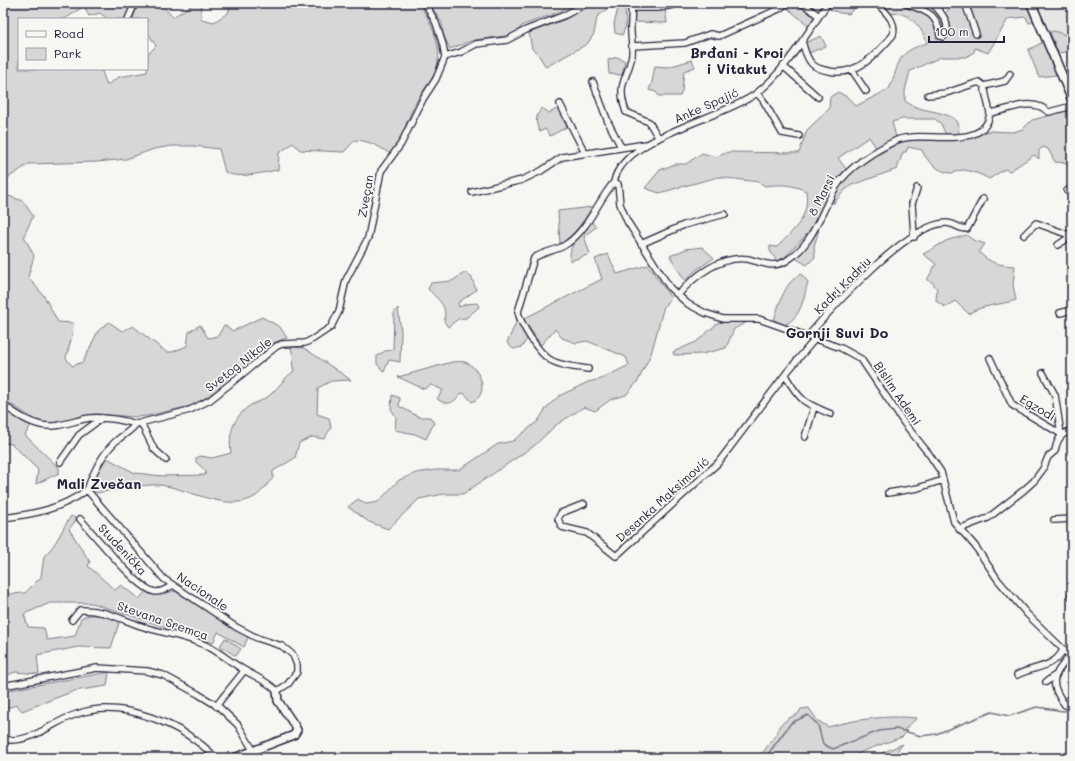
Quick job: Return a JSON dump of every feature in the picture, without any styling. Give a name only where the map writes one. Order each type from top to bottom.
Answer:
[{"type":"main road","points":[[1031,3],[1058,70],[1072,99]]},
{"type":"street","points":[[128,18],[135,3]]},
{"type":"street","name":"Zveçan","points":[[304,343],[325,332],[334,322],[346,280],[368,238],[381,171],[401,144],[422,99],[436,79],[444,57],[443,45],[436,23],[425,3]]},
{"type":"street","points":[[444,57],[457,54],[476,44],[508,40],[526,30],[564,15],[587,3]]},
{"type":"street","points":[[658,137],[649,122],[631,116],[626,112],[621,87],[629,66],[632,46],[630,6],[659,8],[681,3]]},
{"type":"street","points":[[632,46],[685,43],[710,34],[719,36],[781,8],[786,3]]},
{"type":"street","points":[[802,3],[819,16]]},
{"type":"street","name":"Anke Spajić","points":[[646,144],[658,137],[734,106],[757,93],[783,66],[828,3]]},
{"type":"street","points":[[802,41],[809,60],[816,67],[836,73],[852,70],[872,57],[893,35],[894,31],[890,17],[876,3]]},
{"type":"street","points":[[905,3],[932,15],[939,25],[940,36],[944,37],[947,29],[946,19],[932,3]]},
{"type":"street","points":[[965,3],[976,34]]},
{"type":"street","points":[[783,66],[818,97]]},
{"type":"street","points":[[852,70],[866,91]]},
{"type":"street","points":[[984,86],[1005,81],[1010,74]]},
{"type":"street","points":[[593,82],[608,122],[620,147]]},
{"type":"street","points":[[928,95],[946,93],[975,82],[982,83],[984,86],[990,113],[1003,112],[1024,105],[1041,107],[1049,112],[1072,106]]},
{"type":"street","points":[[757,93],[763,100],[782,134],[799,136]]},
{"type":"street","points":[[560,104],[586,153]]},
{"type":"street","name":"8 Marsi","points":[[678,295],[688,283],[718,263],[747,259],[773,266],[786,261],[814,233],[831,195],[844,175],[863,159],[902,138],[951,137],[979,132],[988,124],[990,113]]},
{"type":"street","points":[[472,192],[522,180],[541,171],[562,157],[646,144]]},
{"type":"street","points":[[588,369],[550,360],[530,335],[520,319],[518,312],[534,258],[540,254],[567,244],[589,218],[600,200],[614,182],[619,168],[646,144]]},
{"type":"street","name":"Bislim Ademi","points":[[614,182],[618,184],[620,204],[627,221],[641,244],[667,284],[678,295],[693,306],[712,317],[734,320],[753,318],[841,348],[861,359],[904,423],[929,454],[943,480],[951,515],[959,529],[975,546],[998,580],[1027,614],[1064,650],[1071,654]]},
{"type":"street","points":[[914,237],[912,204],[917,188]]},
{"type":"street","name":"Kadri Kadriu","points":[[807,337],[838,301],[867,272],[914,237],[928,229],[945,223],[967,229],[983,200]]},
{"type":"street","points":[[641,244],[684,225],[725,214]]},
{"type":"street","points":[[1024,235],[1036,223],[1072,236]]},
{"type":"street","points":[[1058,245],[1072,236]]},
{"type":"street","points":[[1060,313],[1072,310]]},
{"type":"street","name":"Desanka Maksimović","points":[[584,504],[561,513],[558,519],[562,527],[587,533],[616,556],[718,463],[785,375],[815,339]]},
{"type":"street","name":"Svetog Nikole","points":[[87,490],[100,461],[114,443],[139,424],[198,407],[219,394],[277,346],[282,344],[304,343]]},
{"type":"street","name":"Egzodi","points":[[990,358],[1012,405],[1061,434]]},
{"type":"street","name":"Egzodi","points":[[1043,373],[1056,395],[1061,434]]},
{"type":"street","points":[[785,375],[797,397],[814,407],[831,414]]},
{"type":"street","points":[[3,405],[23,418],[41,425],[58,425],[89,418],[102,418],[139,424],[154,449],[166,460]]},
{"type":"street","points":[[805,437],[814,407]]},
{"type":"street","points":[[60,462],[79,435],[102,418]]},
{"type":"street","points":[[959,529],[988,518],[1034,481],[1043,469],[1048,457],[1055,451],[1056,443],[1061,434],[1072,430]]},
{"type":"street","points":[[888,493],[918,488],[943,480]]},
{"type":"street","points":[[3,518],[33,514],[53,508],[71,501],[87,490]]},
{"type":"street","name":"Nacionale","points":[[87,490],[164,579],[236,627],[257,638],[282,646],[293,655],[297,665],[297,672],[288,684],[277,691]]},
{"type":"street","name":"Studenička","points":[[80,519],[131,575],[145,588],[156,592],[164,591],[174,585]]},
{"type":"street","points":[[1054,520],[1072,520]]},
{"type":"street","name":"Stevana Sremca","points":[[72,620],[80,610],[91,610],[112,614],[140,626],[205,645],[222,654],[244,671],[270,683],[277,691]]},
{"type":"street","points":[[1017,674],[1028,669],[1049,665],[1060,657],[1064,650]]},
{"type":"street","points":[[1046,682],[1054,676],[1071,654]]},
{"type":"street","points":[[3,686],[97,668],[146,671],[173,680],[216,706],[238,725],[253,750]]},
{"type":"street","points":[[216,706],[244,671]]},
{"type":"street","points":[[1054,676],[1057,695],[1065,705],[1072,706]]},
{"type":"street","points":[[234,758],[294,735],[297,730],[278,701],[277,691]]},
{"type":"street","points":[[3,739],[25,739],[76,714],[109,709],[135,712],[164,722],[205,747],[216,758]]},
{"type":"shaded area","points":[[1036,3],[1069,3],[1072,7],[1072,30],[1066,35],[1054,31],[1050,32]]},
{"type":"green space","points":[[3,3],[132,3],[126,18],[107,18],[100,13],[89,16],[84,6],[66,18],[18,18],[18,70],[101,70],[107,85],[119,77],[147,72],[148,70],[148,54],[156,46],[148,33],[148,18],[133,18],[138,3],[160,3],[173,17],[195,3],[201,3],[201,19],[214,22],[228,13],[231,3],[419,3],[437,40],[438,60],[436,70],[415,104],[400,138],[390,154],[374,144],[365,141],[355,140],[344,152],[300,150],[293,143],[279,153],[278,170],[251,175],[237,175],[225,172],[219,149],[194,146],[172,146],[154,149],[126,159],[97,162],[29,164],[3,181]]},
{"type":"green space","points":[[429,3],[575,3],[559,12],[523,25],[513,35],[474,40],[450,49],[443,34],[442,23]]},
{"type":"green space","points":[[593,3],[606,3],[607,9],[597,17],[594,34],[587,44],[546,67],[538,54],[532,49],[529,33],[566,19]]},
{"type":"green space","points":[[789,3],[799,3],[815,15],[809,26],[786,7]]},
{"type":"green space","points":[[832,3],[859,3],[849,14],[840,13],[829,9]]},
{"type":"green space","points":[[895,3],[931,17],[935,22],[941,42],[943,42],[947,35],[949,24],[945,13],[952,6],[958,3],[963,3],[978,35],[978,30],[969,3],[1026,3],[1035,22],[1029,23],[1026,17],[1008,19],[988,53],[975,48],[974,52],[966,57],[941,57],[910,71],[905,91],[905,101],[911,105],[955,119],[959,128],[958,134],[946,135],[941,124],[935,119],[902,119],[892,122],[896,137],[877,149],[869,137],[838,158],[847,170],[830,189],[811,230],[784,258],[777,261],[770,251],[770,246],[777,247],[795,229],[806,208],[806,191],[791,186],[765,186],[759,182],[718,177],[659,193],[645,188],[660,170],[675,164],[686,164],[702,153],[716,157],[728,152],[799,153],[807,130],[829,109],[830,97],[838,92],[847,97],[856,106],[889,89],[900,59],[909,50],[927,43],[922,31],[914,21],[909,17],[897,13],[891,14],[887,10]]},
{"type":"green space","points":[[926,3],[929,3],[942,19],[945,27],[944,31],[935,15],[921,7]]},
{"type":"green space","points":[[625,7],[626,26],[622,35],[615,33],[614,24],[618,8]]},
{"type":"green space","points":[[665,9],[667,23],[633,22],[634,11]]},
{"type":"green space","points":[[1072,30],[1072,51],[1058,53],[1050,32],[1054,31],[1066,35]]},
{"type":"green space","points":[[821,36],[826,46],[809,53],[805,43]]},
{"type":"green space","points":[[1043,42],[1057,75],[1039,77],[1028,50]]},
{"type":"green space","points":[[617,57],[625,61],[622,75],[609,74],[608,60]]},
{"type":"green space","points":[[692,60],[695,67],[684,71],[680,96],[659,96],[656,92],[649,90],[655,66],[668,67]]},
{"type":"green space","points":[[542,108],[549,113],[557,109],[567,127],[550,136],[545,129],[540,132],[536,120]]},
{"type":"green space","points":[[1071,110],[1072,172],[1067,163],[1055,162],[1048,149],[1043,147],[1039,150],[1039,159],[1034,155],[1010,171],[1005,169],[989,179],[965,170],[952,173],[946,172],[937,168],[929,161],[922,150],[908,147],[906,152],[903,152],[897,169],[852,185],[845,190],[833,204],[835,195],[841,184],[859,166],[904,140],[958,139],[990,131],[1013,132],[1023,129],[1032,120]]},
{"type":"green space","points":[[3,194],[23,201],[33,216],[24,236],[34,256],[28,277],[44,296],[58,322],[73,323],[72,336],[66,358],[72,366],[83,362],[98,331],[109,322],[122,331],[133,326],[166,352],[172,352],[187,346],[189,332],[200,325],[208,338],[218,336],[224,325],[233,331],[262,317],[280,327],[287,338],[273,343],[231,380],[195,405],[147,416],[135,417],[96,414],[53,423],[40,423],[3,399]]},
{"type":"green space","points":[[592,207],[578,227],[560,244],[558,211]]},
{"type":"green space","points":[[591,221],[596,227],[584,236],[590,254],[570,261],[570,254],[573,244]]},
{"type":"green space","points":[[819,230],[814,246],[815,257],[807,265],[795,258]]},
{"type":"green space","points":[[966,235],[973,240],[985,244],[979,252],[987,259],[1000,264],[1015,266],[1013,285],[1016,300],[985,307],[969,314],[955,301],[945,307],[936,301],[937,289],[932,282],[927,280],[936,264],[923,254],[946,241]]},
{"type":"green space","points":[[702,247],[714,258],[696,270],[685,281],[670,256],[686,249]]},
{"type":"green space","points":[[608,254],[617,274],[648,265],[671,298],[664,306],[651,354],[638,381],[626,395],[610,400],[595,411],[584,407],[556,425],[534,446],[463,494],[444,494],[419,499],[388,529],[369,522],[348,507],[358,499],[366,504],[378,502],[399,480],[416,473],[436,470],[459,470],[498,444],[513,441],[538,421],[547,407],[559,396],[588,382],[601,379],[629,365],[626,357],[587,341],[576,343],[562,338],[555,329],[541,345],[523,319],[602,279],[595,259]]},
{"type":"green space","points":[[466,272],[472,278],[476,290],[458,303],[459,307],[466,304],[477,303],[479,307],[466,318],[458,319],[448,327],[444,321],[445,311],[441,303],[428,289],[431,283],[452,281]]},
{"type":"green space","points":[[801,274],[808,282],[803,301],[795,317],[785,325],[774,320],[787,287],[795,277]]},
{"type":"green space","points":[[398,308],[401,331],[400,362],[389,360],[384,372],[377,364],[377,356],[385,351],[393,350],[394,313]]},
{"type":"green space","points":[[517,320],[528,337],[522,347],[513,349],[507,343]]},
{"type":"green space","points":[[751,320],[734,329],[726,348],[702,354],[674,355],[673,352],[696,342],[719,322]]},
{"type":"green space","points":[[291,347],[304,348],[351,380],[331,381],[318,388],[317,414],[329,418],[331,428],[324,439],[312,437],[299,443],[295,458],[273,471],[273,478],[256,496],[245,501],[221,501],[160,485],[136,486],[96,493],[92,490],[92,485],[105,457],[135,473],[163,476],[205,475],[206,471],[196,462],[196,458],[201,456],[212,458],[231,453],[230,438],[236,419],[245,409],[270,395],[294,371]]},
{"type":"green space","points":[[452,362],[465,362],[471,365],[479,375],[482,388],[478,399],[472,402],[464,393],[460,394],[453,402],[444,403],[437,399],[443,390],[431,385],[424,389],[398,377]]},
{"type":"green space","points":[[392,395],[400,398],[399,406],[419,417],[430,417],[434,423],[426,439],[415,434],[395,430],[396,417],[391,409]]},
{"type":"green space","points":[[3,409],[31,425],[25,435],[59,468],[59,473],[36,484],[38,470],[12,444],[3,443]]},
{"type":"green space","points":[[71,516],[77,519],[69,529],[90,562],[88,566],[115,590],[121,585],[139,599],[146,591],[157,595],[175,591],[248,637],[244,647],[218,632],[213,643],[92,603],[50,603],[24,614],[28,627],[44,628],[47,640],[75,636],[81,618],[86,616],[100,615],[120,620],[111,648],[78,647],[37,655],[39,674],[15,672],[3,677],[3,583],[9,594],[25,593],[41,577],[44,556],[55,542]]},
{"type":"green space","points":[[225,638],[241,649],[236,656],[220,646]]},
{"type":"green space","points":[[109,672],[107,686],[74,691],[22,711],[17,705],[3,709],[4,691]]},
{"type":"green space","points":[[809,708],[817,720],[828,727],[872,718],[917,718],[904,730],[908,731],[902,737],[849,758],[759,758],[777,733],[780,725],[789,718],[798,714],[801,709]]},
{"type":"green space","points":[[903,744],[897,751],[898,758],[870,758]]},
{"type":"waterway","points":[[765,758],[791,723],[808,715],[818,725],[823,744],[833,749],[879,731],[896,729],[921,736],[936,734],[992,712],[1009,716],[1037,707],[1063,711],[1069,710]]},
{"type":"district","name":"Brđani - Kroi i Vitakut","points":[[737,60]]},
{"type":"district","name":"Gornji Suvi Do","points":[[837,332]]},
{"type":"district","name":"Mali Zvečan","points":[[99,483]]}]
